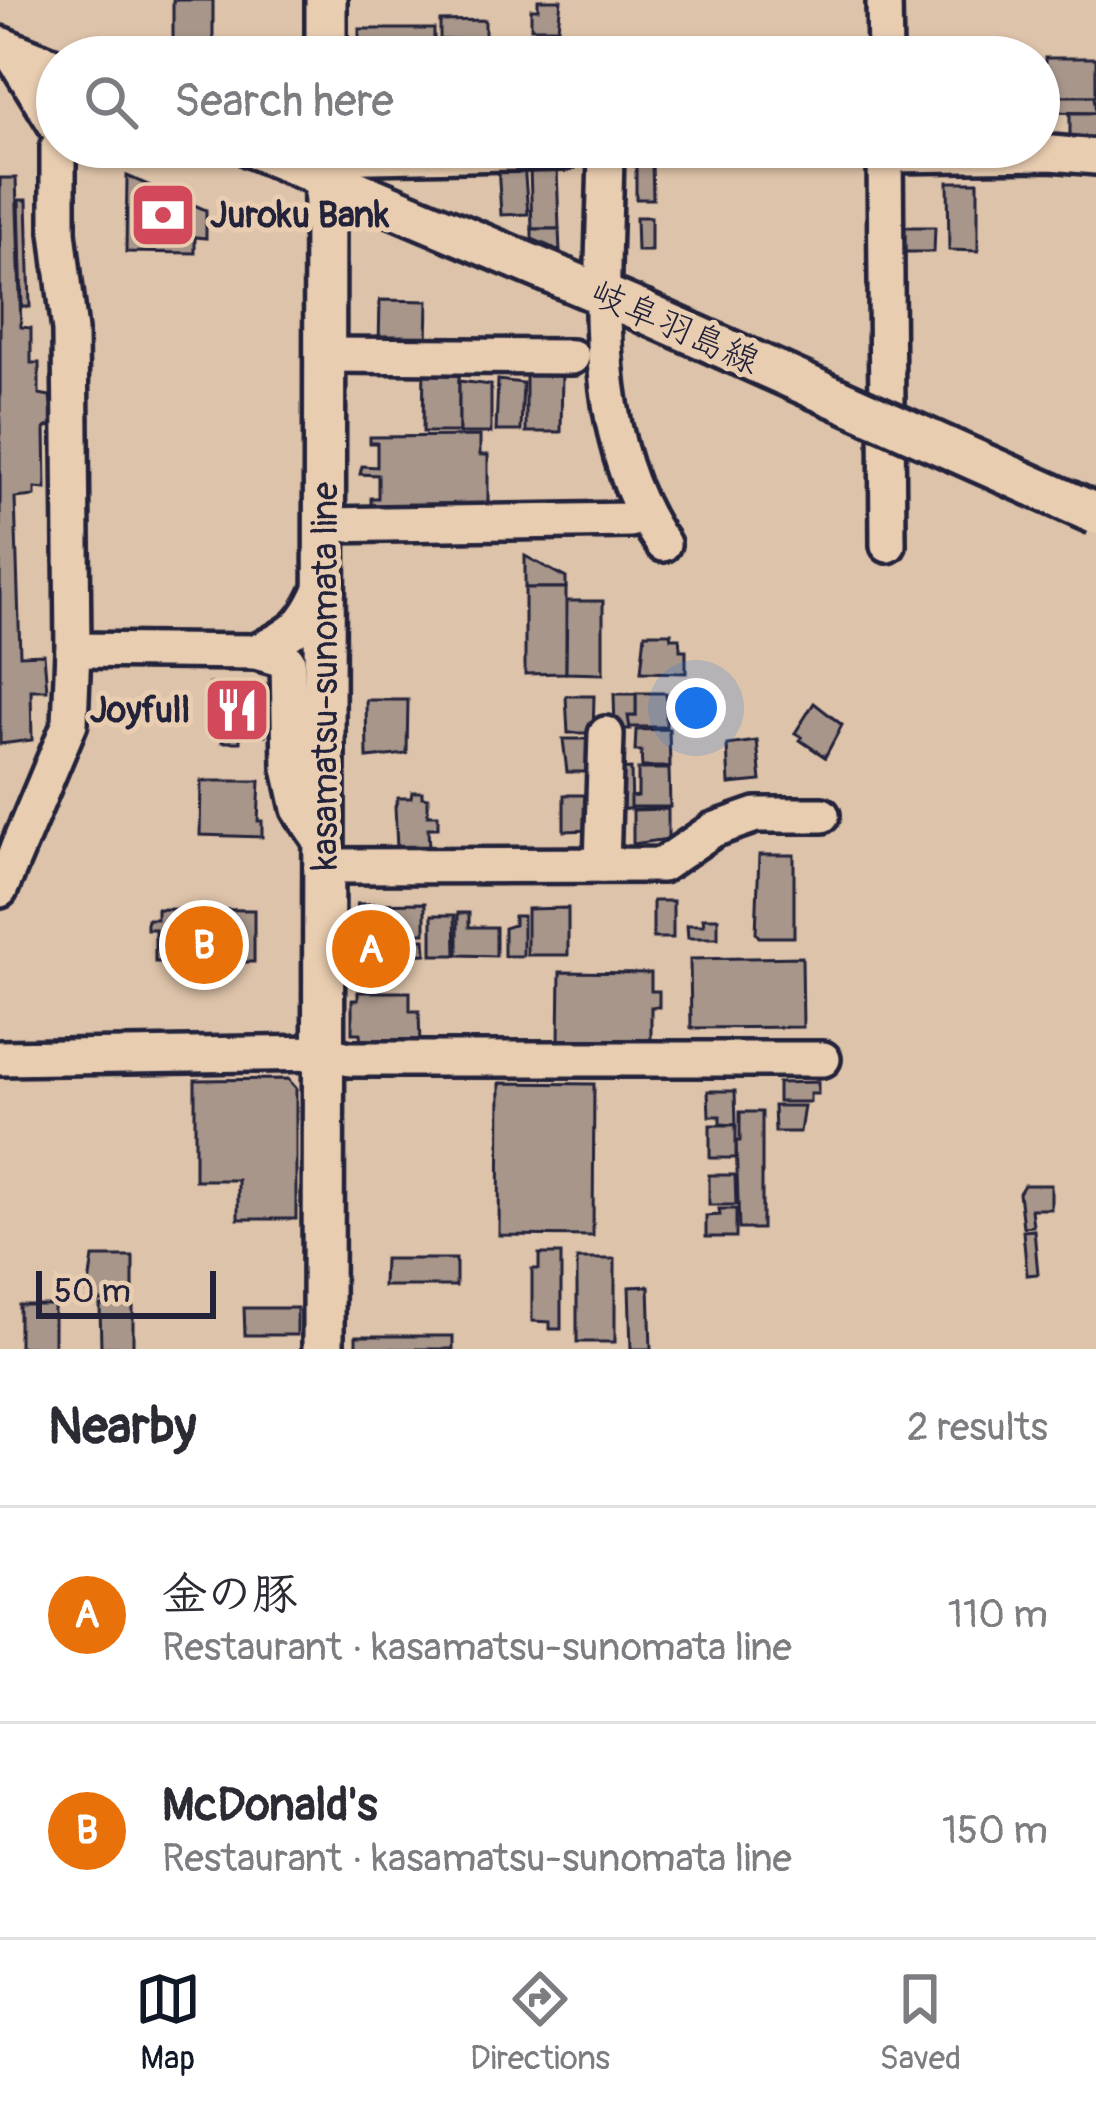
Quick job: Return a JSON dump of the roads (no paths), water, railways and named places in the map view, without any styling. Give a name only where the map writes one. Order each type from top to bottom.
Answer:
[{"type":"main road","points":[[326,0],[326,36]]},
{"type":"main road","points":[[5,49],[36,62]]},
{"type":"main road","name":"kasamatsu-sunomata line","points":[[323,1349],[325,168]]},
{"type":"main road","name":"岐阜羽島線","points":[[342,168],[623,303],[1096,514]]},
{"type":"street","points":[[884,0],[885,36]]},
{"type":"street","points":[[5,49],[36,96]]},
{"type":"street","points":[[1060,154],[1096,157]]},
{"type":"street","points":[[0,890],[70,723],[70,331],[58,232],[58,168]]},
{"type":"street","points":[[608,168],[623,303],[608,387],[620,455],[641,514],[663,544]]},
{"type":"street","points":[[885,168],[888,545]]},
{"type":"street","points":[[326,356],[572,357]]},
{"type":"street","points":[[326,525],[630,520],[641,514]]},
{"type":"street","points":[[256,652],[296,632],[312,612],[326,578]]},
{"type":"street","points":[[73,650],[256,652],[288,661],[290,768],[299,809],[324,855],[662,865],[713,830],[756,815],[823,815]]},
{"type":"street","points":[[602,865],[606,734]]},
{"type":"street","points":[[0,1058],[323,1053],[350,1059],[823,1059]]},
{"type":"place","name":"Juroku Bank","points":[[163,215]]},
{"type":"place","name":"Joyfull","points":[[237,710]]},
{"type":"place","name":"McDonald's","points":[[204,945]]},
{"type":"place","name":"金の豚","points":[[371,949]]}]
